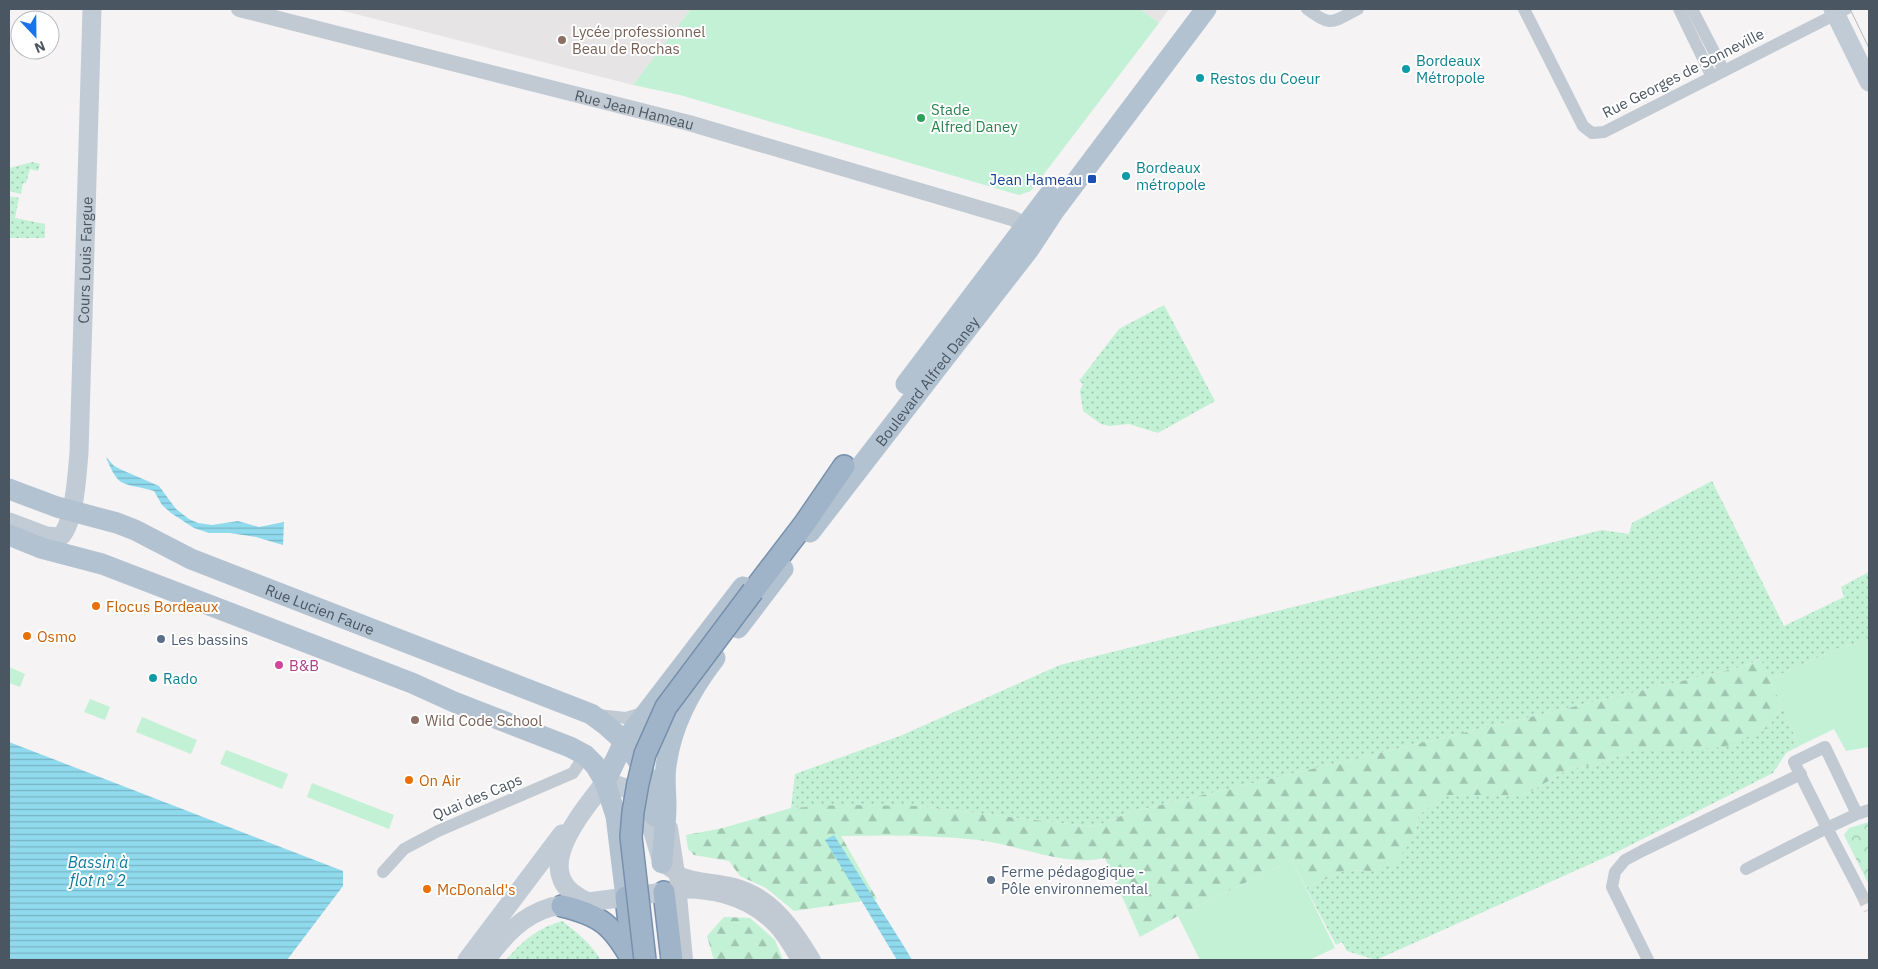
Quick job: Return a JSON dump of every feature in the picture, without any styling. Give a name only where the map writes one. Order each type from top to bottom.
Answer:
[{"type":"highway","points":[[645,960],[632,837],[636,793],[645,754],[666,707],[805,523],[844,466]]},
{"type":"highway","points":[[672,891],[672,960]]},
{"type":"highway","points":[[626,897],[633,960]]},
{"type":"highway","points":[[562,906],[585,912],[605,923],[621,940],[633,960]]},
{"type":"main road","name":"Cours Louis Fargue","points":[[9,522],[54,538],[63,534],[72,511],[79,452],[92,9]]},
{"type":"main road","name":"Boulevard Alfred Daney","points":[[605,782],[624,742],[651,705],[800,517],[844,466],[1025,225],[1191,9]]},
{"type":"main road","name":"Boulevard Alfred Daney","points":[[670,868],[665,781],[667,762],[682,708],[704,673],[945,356],[1029,249],[1048,218],[1206,9]]},
{"type":"main road","points":[[1838,11],[1869,82]]},
{"type":"main road","name":"Rue Lucien Faure","points":[[9,489],[49,504],[104,518],[135,530],[191,560],[591,714],[624,742],[641,767],[649,783],[670,868]]},
{"type":"main road","points":[[9,535],[41,548],[102,564],[412,683],[454,702],[566,745],[585,756],[595,765],[605,782],[616,816],[626,897]]},
{"type":"main road","points":[[467,960],[563,832],[578,817],[605,782]]},
{"type":"main road","points":[[486,960],[500,941],[523,919],[537,912],[562,906],[672,891],[670,868],[644,808],[632,792],[626,788],[605,782]]},
{"type":"main road","points":[[578,817],[559,857],[558,869],[568,890],[589,902]]},
{"type":"street","name":"Rue Jean Hameau","points":[[238,9],[690,123],[1012,218],[1025,225]]},
{"type":"street","points":[[1307,9],[1324,21],[1331,22],[1358,9]]},
{"type":"street","name":"Rue Georges de Sonneville","points":[[1524,9],[1583,126],[1592,133],[1604,132],[1838,11]]},
{"type":"street","points":[[1679,9],[1718,74]]},
{"type":"street","points":[[1692,9],[1718,74]]},
{"type":"street","points":[[945,356],[964,324],[1023,244],[1026,236],[1025,225],[1041,222],[1048,218]]},
{"type":"street","points":[[591,714],[626,718],[651,705]]},
{"type":"street","points":[[1746,868],[1828,828],[1863,812],[1825,747],[1794,762],[1801,774],[1828,828],[1860,893]]},
{"type":"street","name":"Quai des Caps","points":[[383,872],[404,849],[438,831],[570,774],[577,768],[585,756]]},
{"type":"street","points":[[1648,960],[1612,887],[1615,872],[1625,860],[1801,774]]},
{"type":"street","points":[[670,868],[692,878],[736,886],[756,894],[784,917],[798,935],[813,960]]},
{"type":"street","points":[[685,960],[672,891],[715,893],[749,904],[774,924],[787,940],[799,960]]},
{"type":"shaded area","name":"Lycée professionnel Beau de Rochas","points":[[336,9],[691,9],[633,85]]},
{"type":"shaded area","points":[[1140,9],[1169,9],[1159,23]]},
{"type":"green space","name":"Stade Alfred Daney","points":[[691,9],[1140,9],[1159,23],[1031,191],[1019,195],[680,95],[633,85]]},
{"type":"green space","points":[[33,162],[40,164],[38,171],[30,169],[26,183],[23,183],[21,194],[9,191],[9,168]]},
{"type":"green space","points":[[9,196],[19,198],[15,218],[45,224],[45,238],[9,238]]},
{"type":"green space","points":[[1164,305],[1215,401],[1158,433],[1129,424],[1109,426],[1101,424],[1083,411],[1080,391],[1083,384],[1079,381],[1119,329]]},
{"type":"green space","points":[[1712,481],[1784,626],[1844,597],[1841,587],[1869,572],[1869,640],[1839,648],[1770,679],[1760,659],[1745,666],[1131,812],[1094,827],[919,806],[791,808],[795,774],[900,736],[1060,665],[1602,530],[1629,534],[1632,523]]},
{"type":"green space","points":[[1869,640],[1869,747],[1846,751],[1834,729],[1799,746],[1770,679],[1839,648]]},
{"type":"green space","points":[[1761,659],[1782,706],[1768,728],[1725,747],[1633,750],[1595,766],[1570,768],[1525,795],[1443,795],[1418,816],[1415,835],[1396,863],[1372,871],[1346,870],[1306,888],[1292,860],[1178,916],[1140,937],[1105,858],[1073,860],[1057,858],[994,843],[961,838],[841,836],[877,899],[794,911],[766,888],[740,876],[729,861],[694,855],[688,849],[686,835],[723,828],[791,808],[839,805],[919,806],[1094,827],[1131,812],[1745,666]]},
{"type":"green space","points":[[9,667],[25,674],[20,687],[9,683]]},
{"type":"green space","points":[[90,699],[110,707],[105,720],[84,712]]},
{"type":"green space","points":[[1782,706],[1799,746],[1786,753],[1773,773],[1617,852],[1376,960],[1347,951],[1342,942],[1336,945],[1306,888],[1346,870],[1372,871],[1415,835],[1418,816],[1443,795],[1525,795],[1570,768],[1595,766],[1633,750],[1676,750],[1768,728]]},
{"type":"green space","points":[[142,717],[197,740],[191,754],[136,732]]},
{"type":"green space","points":[[226,750],[288,774],[282,789],[220,764]]},
{"type":"green space","points":[[312,783],[394,815],[389,829],[307,797]]},
{"type":"green space","points":[[1869,822],[1869,885],[1844,835],[1849,828]]},
{"type":"green space","points":[[1292,860],[1335,948],[1309,960],[1200,960],[1178,916]]},
{"type":"green space","points":[[724,917],[750,918],[775,940],[783,960],[714,960],[707,936]]},
{"type":"green space","points":[[562,921],[593,949],[601,960],[506,960],[531,936],[545,927]]},
{"type":"water","points":[[106,457],[114,466],[159,486],[176,509],[198,523],[212,525],[238,521],[259,527],[284,522],[283,545],[256,537],[230,533],[209,533],[194,528],[162,505],[154,491],[129,485],[119,480]]},
{"type":"water","name":"Bassin à flot n° 2","points":[[9,742],[343,871],[343,886],[287,960],[9,960]]},
{"type":"water","points":[[834,835],[912,960],[897,960],[825,840]]},
{"type":"tunnel","points":[[1861,893],[1869,910]]},
{"type":"tram line","points":[[1850,9],[1869,48]]},
{"type":"place","name":"Lycée professionnel Beau de Rochas","points":[[562,40]]},
{"type":"place","name":"Bordeaux Métropole","points":[[1406,69]]},
{"type":"place","name":"Restos du Coeur","points":[[1200,78]]},
{"type":"place","name":"Stade Alfred Daney","points":[[921,118]]},
{"type":"place","name":"Bordeaux métropole","points":[[1126,176]]},
{"type":"place","name":"Jean Hameau","points":[[1092,179]]},
{"type":"place","name":"Flocus Bordeaux","points":[[96,606]]},
{"type":"place","name":"Osmo","points":[[27,636]]},
{"type":"place","name":"Les bassins","points":[[161,639]]},
{"type":"place","name":"B&B","points":[[279,665]]},
{"type":"place","name":"Rado","points":[[153,678]]},
{"type":"place","name":"Wild Code School","points":[[415,720]]},
{"type":"place","name":"On Air","points":[[409,780]]},
{"type":"place","name":"Ferme pédagogique - Pôle environnemental","points":[[991,880]]},
{"type":"place","name":"McDonald's","points":[[427,889]]}]
